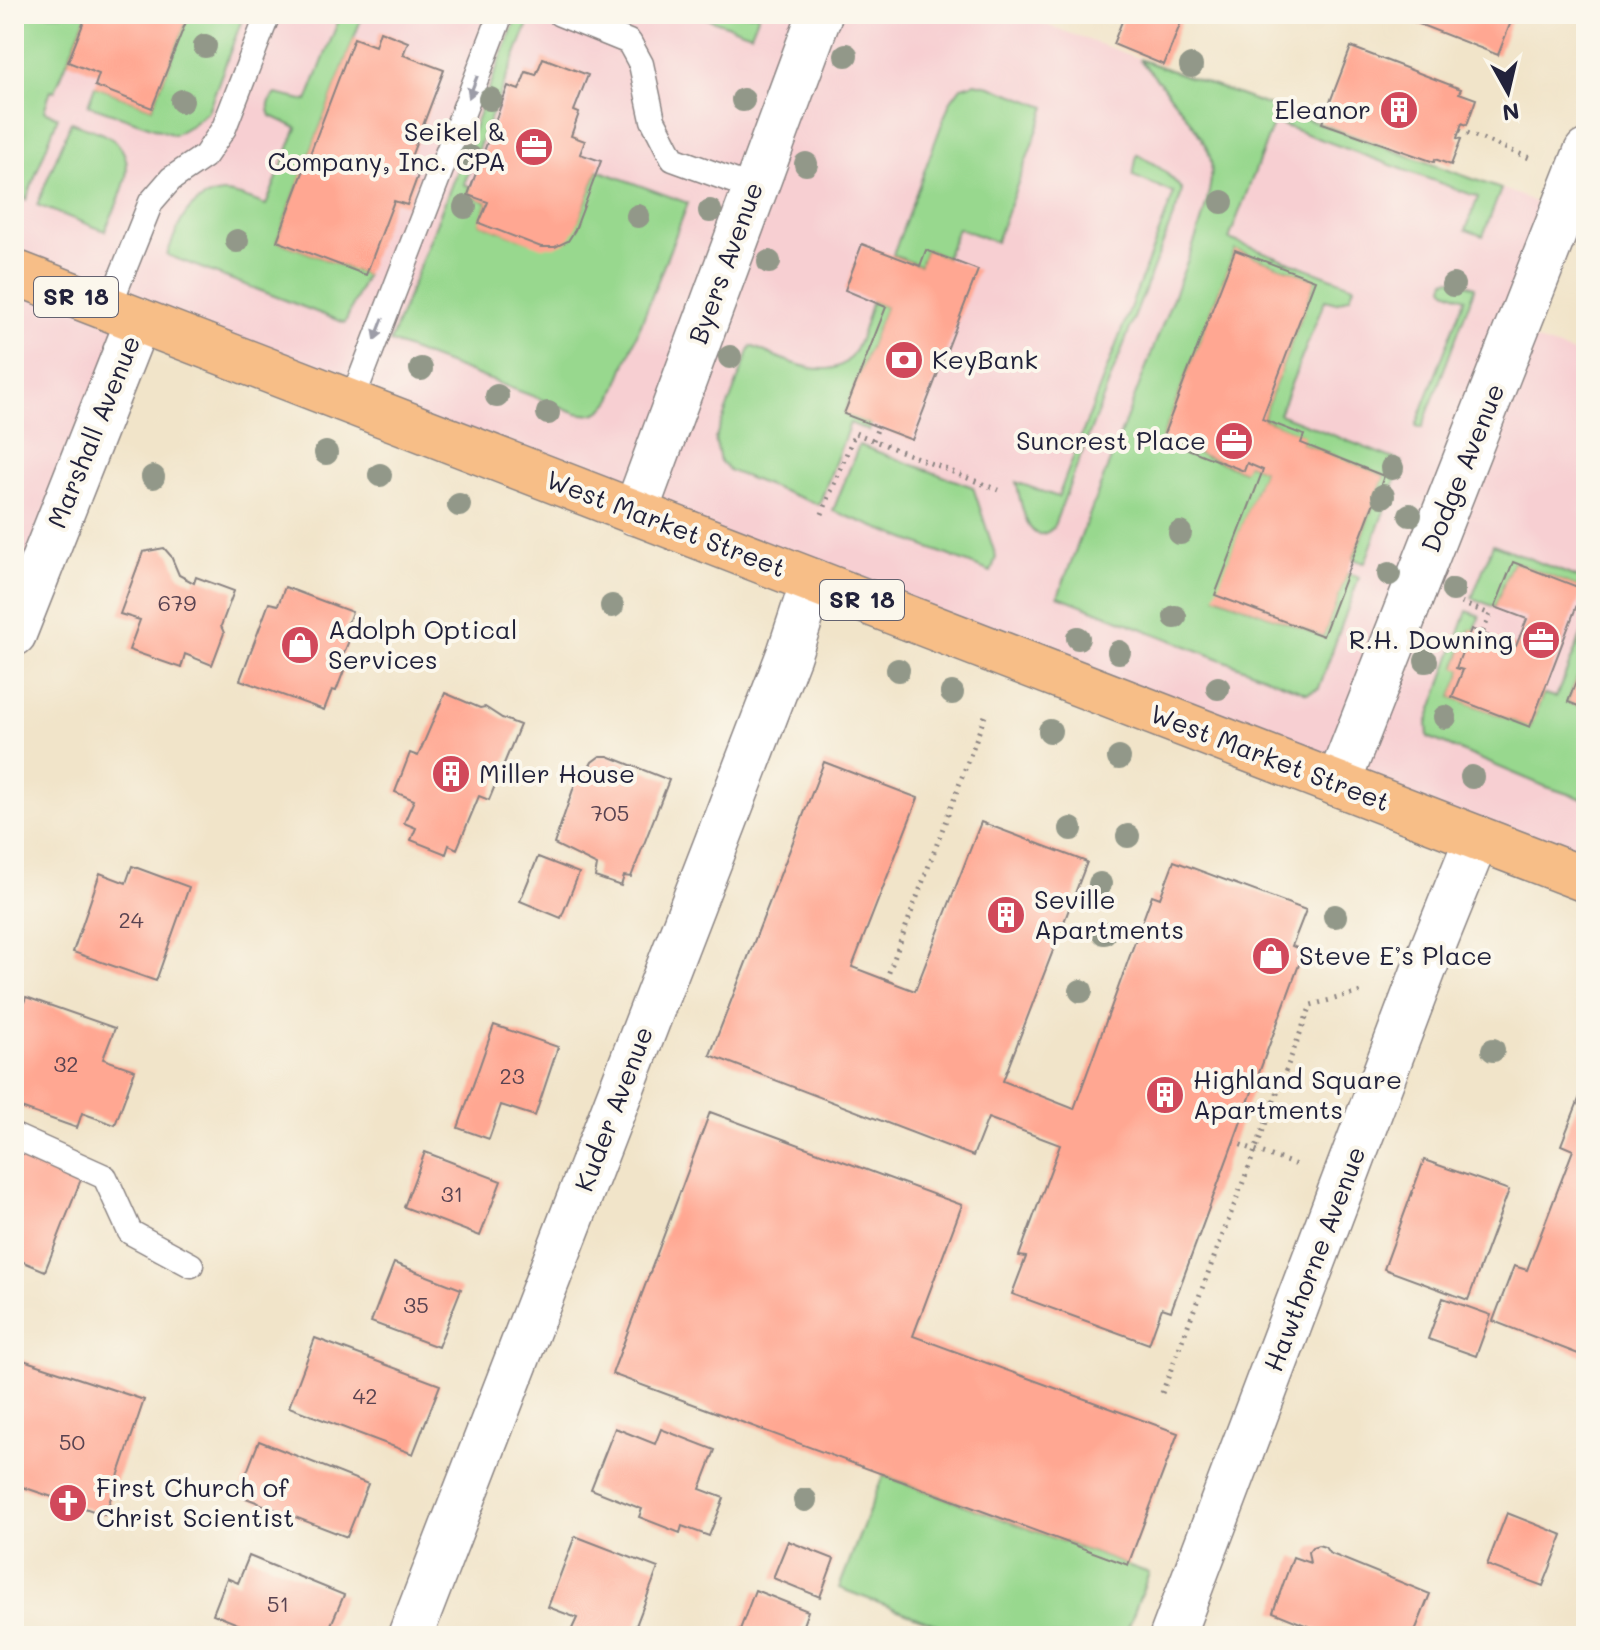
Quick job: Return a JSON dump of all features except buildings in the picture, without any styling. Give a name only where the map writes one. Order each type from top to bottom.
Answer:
[{"type":"main road","name":"West Market Street","points":[[14,272],[1586,880]]},
{"type":"street","name":"Byers Avenue","points":[[635,513],[820,14]]},
{"type":"street","name":"Dodge Avenue","points":[[1338,784],[1586,152]]},
{"type":"street","name":"Marshall Avenue","points":[[14,634],[123,315]]},
{"type":"street","name":"Kuder Avenue","points":[[410,1636],[789,654],[813,581]]},
{"type":"street","name":"Hawthorne Avenue","points":[[1172,1636],[1419,983],[1477,838]]},
{"type":"lane","points":[[123,315],[151,202],[171,179],[205,156],[224,128],[268,14]]},
{"type":"lane","points":[[351,403],[501,14]]},
{"type":"lane","points":[[560,14],[629,42],[641,64],[653,120],[673,159],[753,188]]},
{"type":"lane","points":[[14,1136],[105,1177],[130,1232],[191,1265]]},
{"type":"path","points":[[1460,130],[1532,159]]},
{"type":"path","points":[[873,440],[878,427]]},
{"type":"path","points":[[822,514],[855,433],[998,490]]},
{"type":"path","points":[[1461,603],[1490,614],[1482,634]]},
{"type":"path","points":[[886,980],[986,713]]},
{"type":"path","points":[[1162,1393],[1311,1005],[1370,989]]},
{"type":"path","points":[[1233,1142],[1304,1168]]},
{"type":"shaded area","points":[[14,14],[1016,14],[1514,193],[1562,214],[1517,334],[1586,357],[1586,880],[14,272]]},
{"type":"shaded area","points":[[14,278],[130,322],[14,621]]},
{"type":"green space","points":[[24,14],[87,14],[44,111],[58,117],[26,200],[14,195],[14,41]]},
{"type":"green space","points":[[189,14],[244,14],[208,111],[174,135],[88,105],[95,86],[152,108]]},
{"type":"green space","points":[[341,14],[363,14],[277,241],[366,275],[345,323],[167,255],[185,215],[200,200],[228,193],[266,205],[297,128],[271,116],[270,102],[276,94],[307,101]]},
{"type":"green space","points":[[518,14],[532,14],[464,184],[471,187],[468,195],[488,202],[480,223],[532,242],[548,245],[560,243],[569,236],[578,221],[598,170],[688,203],[612,399],[605,408],[593,414],[577,413],[390,342]]},
{"type":"green space","points":[[695,14],[759,14],[751,34]]},
{"type":"green space","points":[[1139,59],[1501,189],[1483,236],[1466,230],[1478,197],[1274,122],[1229,239],[1354,286],[1350,297],[1336,303],[1325,300],[1279,414],[1402,462],[1365,563],[1353,559],[1384,476],[1301,443],[1303,435],[1262,419],[1315,280],[1235,250],[1162,439],[1243,471],[1247,463],[1263,470],[1216,596],[1323,636],[1347,573],[1359,577],[1319,688],[1307,693],[1058,596],[1187,262],[1211,178],[1211,162],[1201,138]]},
{"type":"green space","points":[[975,83],[1046,107],[996,242],[958,228],[946,257],[926,250],[920,266],[893,255],[950,102],[961,87]]},
{"type":"green space","points":[[71,122],[112,139],[126,159],[125,183],[105,231],[37,205]]},
{"type":"green space","points":[[1137,154],[1173,179],[1182,190],[1180,199],[1053,528],[1044,534],[1037,533],[1026,520],[1016,482],[1058,497],[1174,193],[1133,176]]},
{"type":"green space","points":[[1446,280],[1475,287],[1422,428],[1416,426],[1465,298],[1446,290]]},
{"type":"green space","points":[[872,301],[886,307],[844,414],[871,424],[869,431],[850,423],[819,505],[730,471],[720,461],[715,439],[751,346],[789,362],[818,369],[843,364],[858,343]]},
{"type":"green space","points":[[859,445],[973,487],[996,557],[991,572],[833,511]]},
{"type":"green space","points":[[1493,544],[1586,581],[1583,589],[1513,562],[1495,607],[1472,598]]},
{"type":"green space","points":[[1467,611],[1480,616],[1474,631],[1470,630],[1456,667],[1463,670],[1452,697],[1530,727],[1543,694],[1556,697],[1586,624],[1586,655],[1568,702],[1586,709],[1586,800],[1544,786],[1428,737],[1427,723]]},
{"type":"green space","points":[[883,1475],[1149,1573],[1125,1636],[967,1636],[839,1588]]},
{"type":"place","name":"Eleanor","points":[[1399,110]]},
{"type":"place","name":"Seikel & Company, Inc. CPA","points":[[534,147]]},
{"type":"place","name":"KeyBank","points":[[904,360]]},
{"type":"place","name":"Suncrest Place","points":[[1234,441]]},
{"type":"place","name":"R.H. Downing","points":[[1541,640]]},
{"type":"place","name":"Adolph Optical Services","points":[[300,645]]},
{"type":"place","name":"Miller House","points":[[451,774]]},
{"type":"place","name":"Seville Apartments","points":[[1006,915]]},
{"type":"place","name":"Steve E’s Place","points":[[1271,956]]},
{"type":"place","name":"Highland Square Apartments","points":[[1165,1095]]},
{"type":"place","name":"First Church of Christ Scientist","points":[[68,1503]]}]
